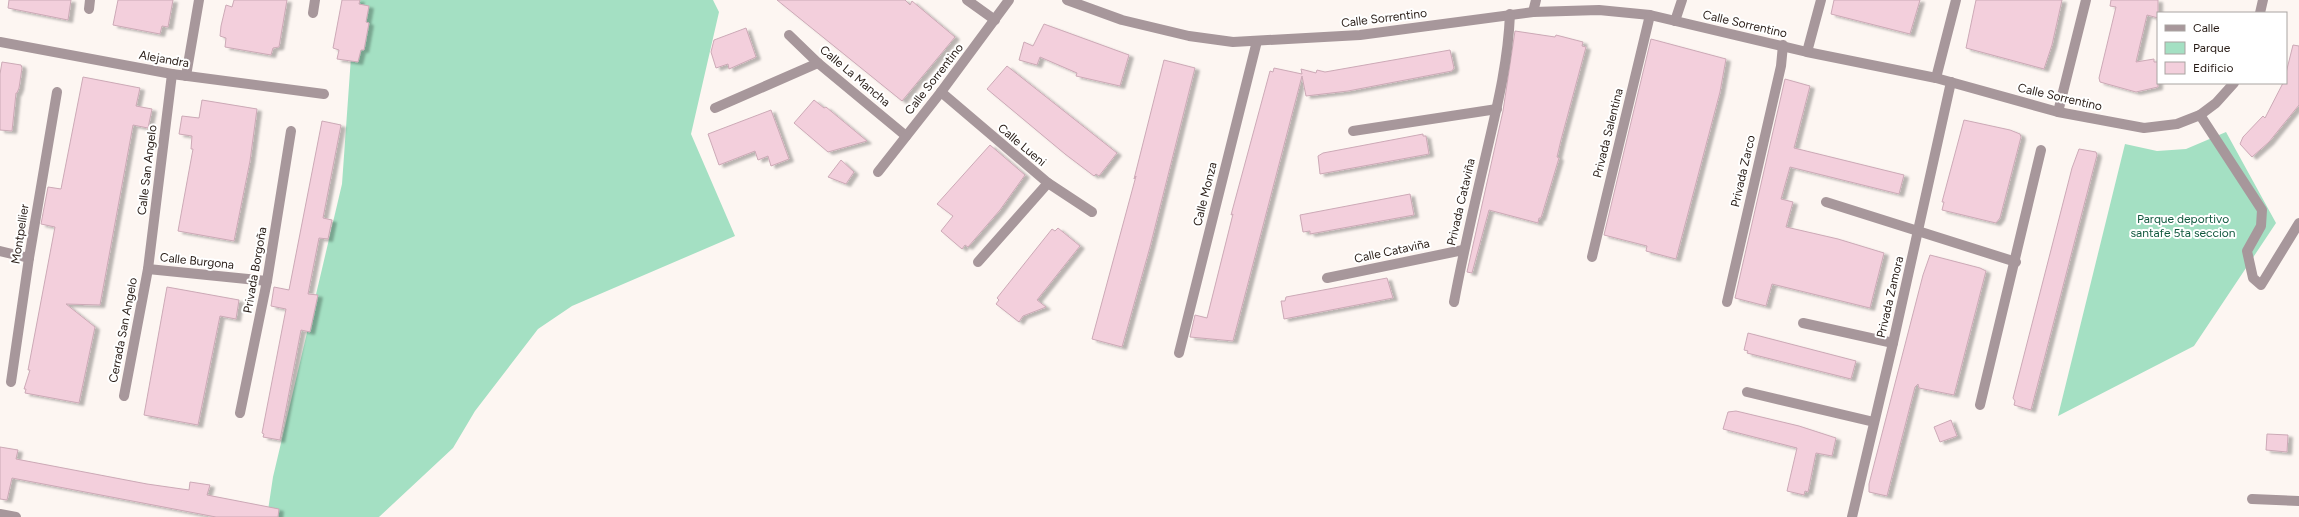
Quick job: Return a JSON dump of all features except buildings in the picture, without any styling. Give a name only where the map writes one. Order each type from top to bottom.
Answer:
[{"type":"street","points":[[186,76],[199,0]]},
{"type":"street","points":[[313,13],[315,0]]},
{"type":"street","points":[[967,0],[995,20]]},
{"type":"street","name":"Calle Sorrentino","points":[[878,172],[941,92],[1009,0]]},
{"type":"street","name":"Calle Sorrentino","points":[[1067,0],[1122,20],[1189,36],[1233,42],[1360,35],[1533,12],[1599,10],[1650,15],[1783,45],[1807,52],[1936,78],[2058,112],[2144,128],[2177,124],[2200,115],[2216,103],[2233,84]]},
{"type":"street","points":[[1533,12],[1536,0]]},
{"type":"street","points":[[1674,21],[1682,0]]},
{"type":"street","points":[[1807,52],[1821,0]]},
{"type":"street","points":[[1936,78],[1956,0]]},
{"type":"street","points":[[2058,112],[2086,0]]},
{"type":"street","points":[[2260,12],[2263,0]]},
{"type":"street","name":"Privada Cataviña","points":[[1454,302],[1463,250],[1497,108],[1509,46],[1510,14]]},
{"type":"street","name":"Privada Salentina","points":[[1592,257],[1650,15]]},
{"type":"street","name":"Calle La Mancha","points":[[789,35],[818,63],[906,136]]},
{"type":"street","name":"Calle Monza","points":[[1179,353],[1257,41]]},
{"type":"street","name":"Alejandra","points":[[0,42],[172,74],[324,94]]},
{"type":"street","name":"Privada Zarco","points":[[1727,302],[1780,66],[1783,45]]},
{"type":"street","points":[[716,108],[818,63]]},
{"type":"street","name":"Calle San Angelo","points":[[148,269],[172,74]]},
{"type":"street","name":"Privada Zamora","points":[[1852,517],[1919,230],[1951,82]]},
{"type":"street","name":"Montpellier","points":[[11,382],[29,258],[58,92]]},
{"type":"street","name":"Calle Lueni","points":[[941,92],[1048,183],[1092,212]]},
{"type":"street","points":[[1353,131],[1497,108]]},
{"type":"street","points":[[2200,115],[2262,210],[2261,226],[2247,251],[2253,278],[2261,285],[2299,223]]},
{"type":"street","name":"Privada Borgoña","points":[[240,413],[267,281],[291,131]]},
{"type":"street","points":[[1980,405],[2016,262],[2041,150]]},
{"type":"street","points":[[978,262],[1048,183]]},
{"type":"street","points":[[1826,202],[1919,230],[2016,262]]},
{"type":"street","name":"Calle Cataviña","points":[[1326,278],[1463,250]]},
{"type":"street","points":[[0,251],[29,258]]},
{"type":"street","name":"Calle Burgona","points":[[148,269],[267,281]]},
{"type":"street","name":"Cerrada San Angelo","points":[[124,396],[148,269]]},
{"type":"street","points":[[1803,323],[1893,343]]},
{"type":"street","points":[[1747,392],[1874,422]]},
{"type":"street","points":[[2252,499],[2299,501]]},
{"type":"street","points":[[0,514],[16,517]]},
{"type":"green space","points":[[360,0],[713,0],[719,12],[691,134],[735,236],[572,306],[538,329],[475,411],[453,448],[379,517],[267,517],[273,477],[342,184],[352,43]]},
{"type":"green space","name":"Parque deportivo santafe 5ta seccion","points":[[2226,132],[2276,223],[2194,346],[2058,416],[2125,144],[2157,151],[2186,149]]}]
